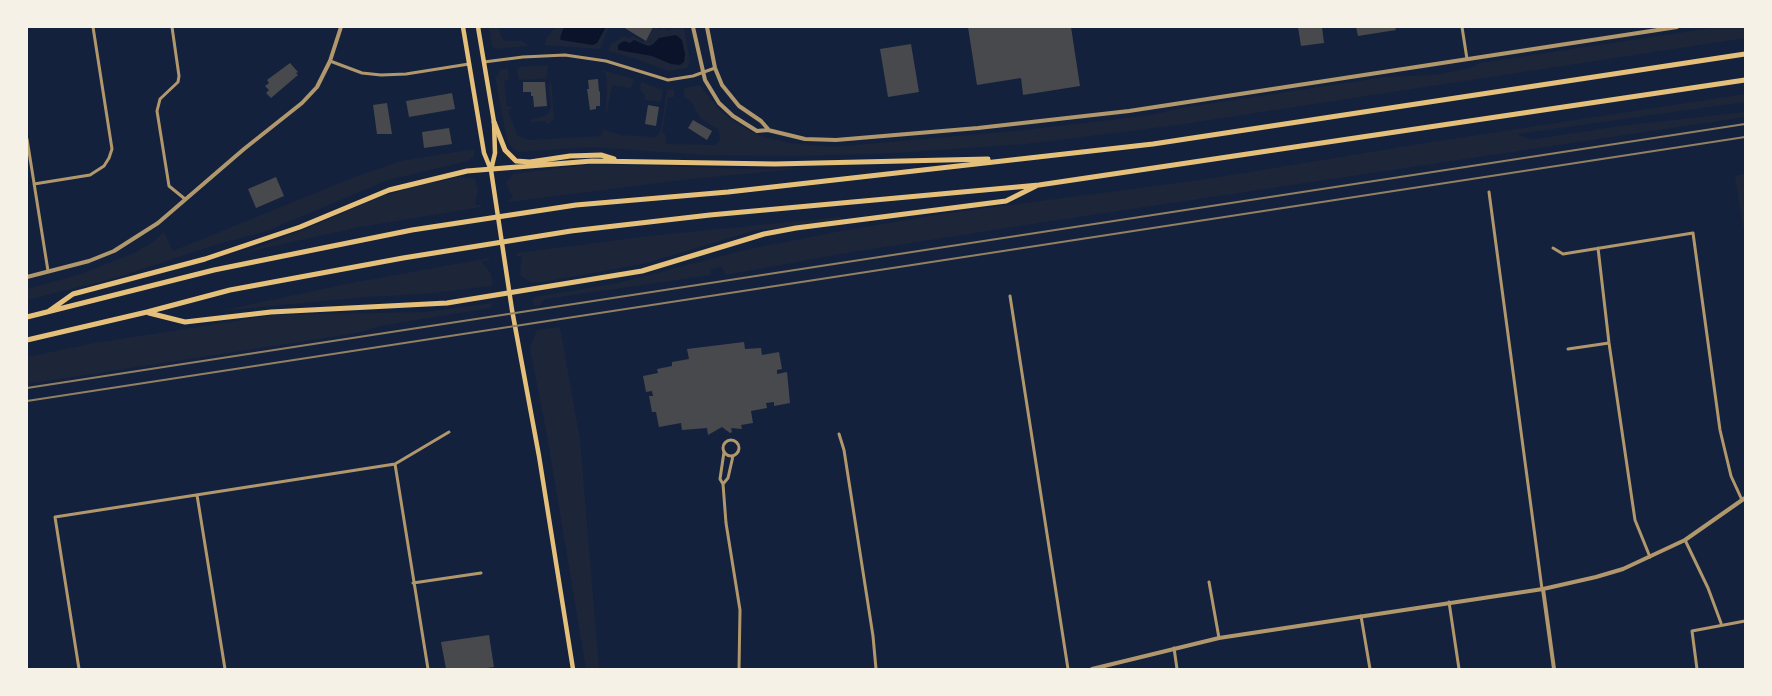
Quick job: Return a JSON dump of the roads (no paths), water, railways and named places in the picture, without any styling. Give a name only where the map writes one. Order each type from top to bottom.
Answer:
[{"type":"highway","points":[[27,318],[214,270],[412,230],[576,205],[728,192],[1154,144],[1745,54]]},
{"type":"highway","points":[[27,340],[230,290],[403,258],[571,231],[710,215],[1040,184],[1745,80]]},
{"type":"highway","points":[[494,122],[505,150],[516,160],[530,162],[570,156],[601,155],[621,161]]},
{"type":"highway","points":[[46,314],[73,294],[226,252],[300,227],[389,190],[467,171],[582,161],[775,164],[1020,159]]},
{"type":"highway","points":[[147,312],[185,322],[271,312],[425,305],[509,293],[642,271],[745,240],[796,228],[1006,201],[1040,184]]},
{"type":"main road","points":[[463,27],[484,153],[491,170],[509,293],[539,456],[573,669]]},
{"type":"main road","points":[[478,27],[494,122],[495,153],[491,170]]},
{"type":"street","points":[[34,184],[90,175],[104,166],[112,149],[93,27]]},
{"type":"street","points":[[172,27],[179,76],[174,87],[160,99],[157,111],[169,186],[185,199]]},
{"type":"street","points":[[27,277],[88,261],[114,250],[158,223],[302,103],[317,87],[330,61],[341,27]]},
{"type":"street","points":[[693,27],[703,73],[709,88],[725,110],[757,131],[768,130],[805,139],[836,140],[978,128],[1155,107],[1677,27]]},
{"type":"street","points":[[707,27],[715,68],[722,85],[733,100],[761,120],[768,130]]},
{"type":"street","points":[[1462,27],[1467,59]]},
{"type":"street","points":[[484,62],[565,55],[606,62],[668,80],[703,73],[715,68]]},
{"type":"street","points":[[330,61],[362,73],[381,75],[405,74],[469,64]]},
{"type":"street","points":[[27,139],[48,271]]},
{"type":"street","points":[[1489,192],[1554,669]]},
{"type":"street","points":[[1092,669],[1208,640],[1542,589],[1596,577],[1623,569],[1684,540],[1744,499],[1731,476],[1720,430],[1693,233],[1563,254],[1553,248]]},
{"type":"street","points":[[1598,248],[1609,343],[1635,520],[1650,557]]},
{"type":"street","points":[[1010,296],[1068,669]]},
{"type":"street","points":[[1568,349],[1609,343]]},
{"type":"street","points":[[79,669],[55,517],[395,464],[449,432]]},
{"type":"street","points":[[839,434],[844,450],[863,570],[876,669]]},
{"type":"street","points":[[723,484],[728,478],[733,456],[740,448],[735,440],[730,439],[724,443],[720,479],[723,484],[726,523],[740,610],[739,669]]},
{"type":"street","points":[[724,452],[733,456]]},
{"type":"street","points":[[395,464],[428,669]]},
{"type":"street","points":[[196,495],[225,669]]},
{"type":"street","points":[[1684,540],[1708,588],[1721,624]]},
{"type":"street","points":[[413,583],[481,573]]},
{"type":"street","points":[[1209,582],[1219,638]]},
{"type":"street","points":[[1449,602],[1459,669]]},
{"type":"street","points":[[1360,616],[1370,669]]},
{"type":"street","points":[[1697,669],[1692,631],[1745,621]]},
{"type":"street","points":[[1174,648],[1177,669]]},
{"type":"railway","points":[[27,388],[1745,124]]},
{"type":"railway","points":[[27,401],[1745,137]]}]
